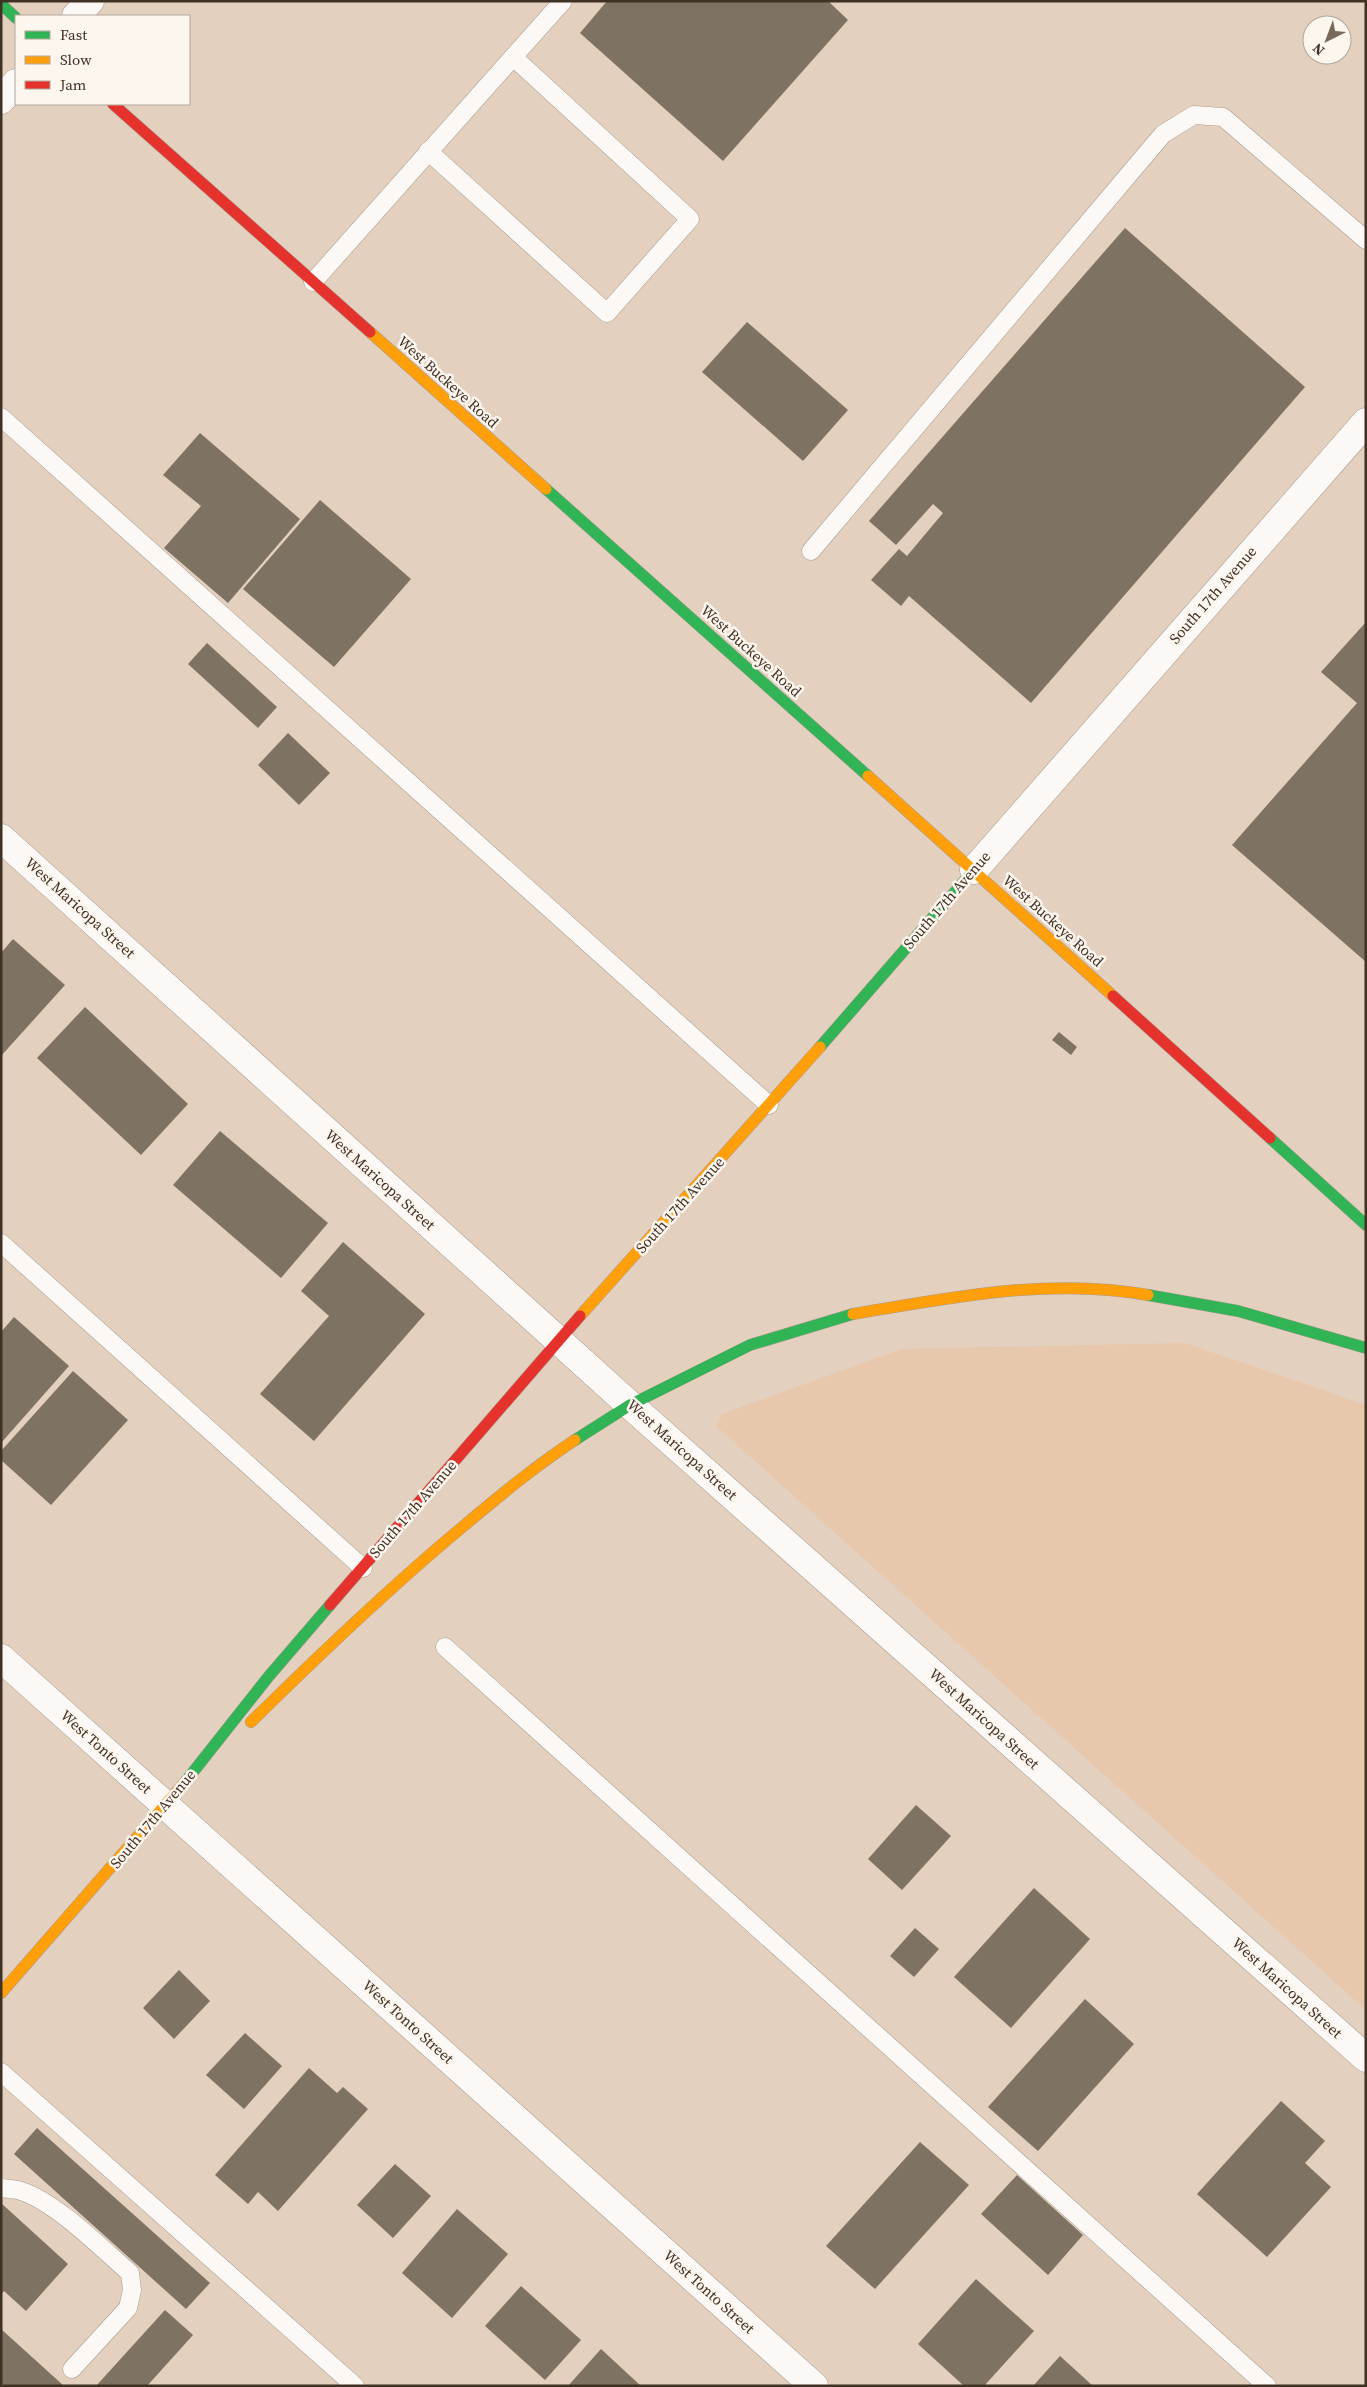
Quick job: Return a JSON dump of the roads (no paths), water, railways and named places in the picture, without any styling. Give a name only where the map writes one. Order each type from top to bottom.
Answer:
[{"type":"main road","points":[[1,4],[15,17]]},
{"type":"main road","name":"West Buckeye Road","points":[[114,105],[974,870],[1366,1226]]},
{"type":"main road","name":"South 17th Avenue","points":[[1,1993],[167,1806],[269,1676],[558,1340],[769,1105],[974,870]]},
{"type":"main road","points":[[167,1806],[346,1628],[535,1466],[630,1405],[750,1345],[846,1316],[991,1291],[1115,1289],[1238,1311],[1366,1348]]},
{"type":"street","points":[[77,15],[90,1]]},
{"type":"street","points":[[1,100],[15,84]]},
{"type":"street","name":"South 17th Avenue","points":[[974,870],[1366,422]]},
{"type":"street","name":"West Maricopa Street","points":[[1,838],[630,1405],[1366,2058]]},
{"type":"street","name":"West Tonto Street","points":[[1,1658],[814,2386]]},
{"type":"lane","points":[[313,282],[563,1]]},
{"type":"lane","points":[[428,151],[607,313],[690,219],[513,57]]},
{"type":"lane","points":[[811,551],[1163,134],[1194,115],[1223,117],[1366,240]]},
{"type":"lane","points":[[1,417],[769,1105]]},
{"type":"lane","points":[[1,1243],[363,1568]]},
{"type":"lane","points":[[445,1647],[1267,2386]]},
{"type":"lane","points":[[1,2072],[355,2386]]},
{"type":"lane","points":[[1,2188],[20,2191],[42,2202],[73,2225],[130,2273],[132,2290],[128,2308],[72,2369]]}]
